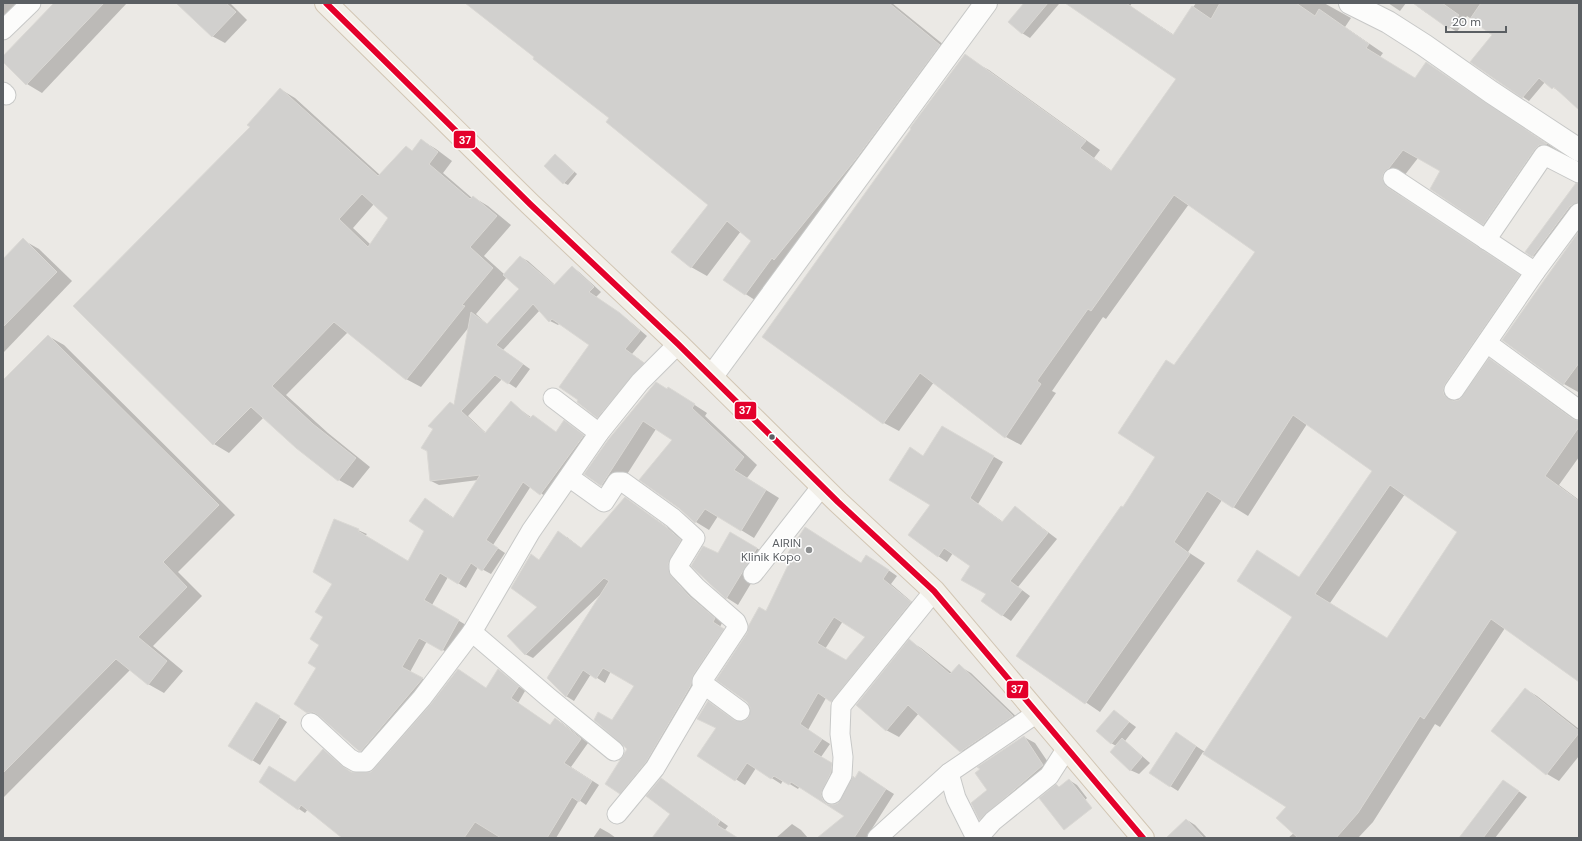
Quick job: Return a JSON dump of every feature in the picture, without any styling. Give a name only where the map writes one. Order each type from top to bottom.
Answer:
[{"type":"main road","points":[[326,3],[530,204],[712,376],[822,486],[934,591],[1143,838]]},
{"type":"street","points":[[3,30],[31,3]]},
{"type":"street","points":[[712,376],[986,3]]},
{"type":"street","points":[[1350,3],[1388,22],[1498,96],[1576,144]]},
{"type":"street","points":[[1486,240],[1544,155],[1579,173]]},
{"type":"street","points":[[1393,178],[1535,272]]},
{"type":"street","points":[[1454,390],[1535,272],[1579,213]]},
{"type":"street","points":[[1487,343],[1579,410]]},
{"type":"street","points":[[311,723],[349,758],[356,762],[366,762],[422,698],[472,632],[531,531],[599,433],[640,382],[678,344]]},
{"type":"street","points":[[552,398],[599,433]]},
{"type":"street","points":[[569,477],[604,502],[617,482],[624,482],[672,518],[695,538],[679,564],[679,568],[697,588],[736,622],[738,627],[702,681],[704,685],[740,711]]},
{"type":"street","points":[[753,574],[822,486]]},
{"type":"street","points":[[832,794],[842,776],[843,757],[840,734],[841,706],[934,591]]},
{"type":"street","points":[[472,632],[548,698],[614,751]]},
{"type":"street","points":[[617,814],[655,768],[704,685]]},
{"type":"street","points":[[877,838],[950,773],[1037,713]]},
{"type":"street","points":[[950,773],[956,798],[977,838],[992,821],[1049,776],[1068,748]]},
{"type":"building","points":[[54,3],[104,3],[26,85],[3,62],[3,56]]},
{"type":"building","points":[[176,3],[226,3],[236,12],[212,37]]},
{"type":"building","points":[[465,3],[889,3],[940,45],[855,160],[774,260],[772,258],[745,295],[723,280],[751,241],[727,221],[691,268],[671,252],[708,205],[606,122],[609,118],[533,59],[534,57]]},
{"type":"building","points":[[1024,3],[1048,3],[1022,34],[1008,22]]},
{"type":"building","points":[[1065,3],[1126,3],[1173,35],[1192,6],[1211,19],[1220,3],[1296,3],[1315,16],[1319,9],[1369,44],[1366,48],[1415,78],[1426,62],[1547,144],[1539,145],[1535,149],[1483,225],[1430,189],[1440,171],[1403,150],[1384,172],[1382,178],[1387,187],[1520,275],[1445,384],[1443,390],[1444,395],[1453,401],[1459,400],[1489,358],[1573,419],[1579,421],[1579,427],[1545,476],[1579,501],[1579,682],[1491,619],[1424,719],[1420,716],[1358,813],[1336,838],[1298,838],[1276,818],[1286,807],[1203,754],[1292,617],[1237,581],[1257,550],[1299,577],[1372,471],[1293,415],[1233,508],[1207,491],[1174,542],[1190,554],[1085,704],[1016,656],[1121,506],[1123,507],[1155,457],[1118,433],[1166,360],[1174,365],[1255,252],[1174,195],[1091,311],[1088,309],[1037,381],[1041,384],[1005,438],[920,373],[883,424],[762,337],[911,129],[910,128],[965,54],[1086,141],[1080,148],[1111,171],[1176,79]],"holes":[[[1390,485],[1457,532],[1387,638],[1315,594]]]},
{"type":"building","points":[[1413,3],[1442,3],[1459,15],[1449,29]]},
{"type":"building","points":[[1481,3],[1579,3],[1579,110],[1554,87],[1552,89],[1539,78],[1522,98],[1470,62],[1492,35],[1470,19]]},
{"type":"building","points":[[280,88],[378,176],[406,146],[412,151],[421,139],[438,152],[429,164],[470,199],[473,196],[497,216],[470,247],[493,268],[462,305],[465,306],[406,380],[334,322],[272,386],[313,424],[356,458],[338,481],[296,448],[251,407],[213,445],[73,306],[250,127],[247,125]],"holes":[[[362,194],[388,218],[368,247],[339,219]]]},
{"type":"building","points":[[555,154],[574,172],[563,184],[544,166]]},
{"type":"building","points":[[1576,183],[1579,184],[1579,202],[1570,206],[1532,257],[1525,252]]},
{"type":"building","points":[[1579,231],[1579,363],[1563,385],[1502,340]]},
{"type":"building","points":[[23,238],[57,272],[3,327],[3,259]]},
{"type":"building","points":[[520,256],[554,285],[572,266],[594,287],[589,292],[620,313],[640,331],[625,349],[644,363],[597,418],[577,402],[578,400],[559,387],[589,345],[552,319],[549,322],[533,304],[496,345],[523,364],[508,384],[495,375],[461,411],[485,433],[511,401],[530,418],[533,415],[556,432],[564,420],[584,435],[540,495],[523,482],[486,540],[498,548],[482,571],[471,563],[458,584],[440,573],[424,600],[459,620],[442,651],[419,638],[402,667],[423,678],[361,751],[359,751],[318,715],[313,712],[307,713],[294,704],[316,668],[308,663],[319,645],[310,639],[323,617],[315,612],[332,584],[313,572],[334,519],[359,529],[358,531],[408,561],[424,531],[409,521],[425,498],[453,518],[480,475],[430,481],[427,451],[421,448],[433,429],[428,426],[450,402],[454,405],[471,312],[487,324],[519,289],[503,275]]},
{"type":"building","points":[[48,335],[219,505],[163,562],[187,587],[138,637],[167,661],[148,685],[116,659],[3,773],[3,380]]},
{"type":"building","points":[[656,382],[667,389],[668,387],[695,404],[692,408],[744,457],[734,470],[766,490],[741,531],[705,509],[695,523],[680,509],[639,480],[672,440],[643,421],[601,486],[584,474],[608,440]]},
{"type":"building","points":[[942,426],[994,456],[970,498],[1002,522],[1015,506],[1048,533],[1010,581],[1022,590],[1002,616],[981,601],[986,594],[961,580],[970,566],[944,548],[938,557],[908,535],[930,505],[889,480],[910,447],[923,456]]},
{"type":"building","points":[[625,497],[681,540],[668,564],[671,576],[689,596],[715,618],[713,622],[724,629],[693,675],[691,685],[646,762],[620,794],[605,784],[627,749],[594,720],[598,712],[612,720],[634,686],[603,668],[596,679],[583,670],[566,697],[547,678],[609,581],[604,578],[525,655],[507,636],[537,607],[511,588],[531,554],[539,560],[558,531],[581,548]]},
{"type":"building","points":[[805,527],[861,563],[866,555],[889,570],[883,579],[911,602],[831,702],[818,693],[800,724],[822,739],[813,752],[832,763],[831,772],[821,794],[823,800],[827,804],[833,805],[838,803],[853,776],[855,778],[859,771],[886,789],[854,838],[817,838],[844,816],[791,782],[789,785],[774,776],[771,779],[747,763],[735,781],[697,756],[716,728],[697,719],[708,701],[734,720],[744,721],[749,717],[750,707],[747,702],[716,680],[747,633],[749,625],[759,607],[766,611],[791,559],[786,556]],"holes":[[[834,617],[865,637],[846,660],[817,643]]]},
{"type":"building","points":[[730,532],[757,548],[726,599],[691,566],[703,546],[718,553]]},
{"type":"building","points":[[909,639],[950,674],[959,664],[1013,716],[960,752],[908,705],[886,731],[856,705]]},
{"type":"building","points":[[458,669],[486,688],[498,669],[519,686],[511,698],[550,725],[555,718],[581,739],[564,763],[592,781],[579,802],[572,797],[547,838],[501,838],[475,822],[464,838],[342,838],[301,805],[298,810],[259,782],[269,766],[295,782],[323,749],[351,772],[371,772],[430,705]]},
{"type":"building","points":[[1525,688],[1579,731],[1579,733],[1546,775],[1491,731]]},
{"type":"building","points":[[256,702],[280,716],[252,761],[228,746]]},
{"type":"building","points":[[1114,710],[1129,722],[1111,744],[1096,731]]},
{"type":"building","points":[[1176,732],[1196,746],[1170,787],[1149,773]]},
{"type":"building","points":[[1024,736],[1043,765],[979,820],[971,803],[987,790],[975,773],[980,769],[977,767]]},
{"type":"building","points":[[1122,738],[1142,757],[1130,771],[1110,752]]},
{"type":"building","points":[[661,778],[720,821],[717,825],[738,838],[652,838],[670,814],[646,796]]},
{"type":"building","points":[[1069,779],[1092,808],[1064,830],[1039,798],[1056,784],[1059,787]]},
{"type":"building","points":[[1503,780],[1519,791],[1483,838],[1459,838]]},
{"type":"building","points":[[1186,819],[1204,838],[1166,838]]},
{"type":"transit line","name":"37","points":[[326,3],[530,204],[678,344],[838,502],[934,591],[1143,838]]},
{"type":"place","name":"AIRIN Klinik Kopo","points":[[809,550]]}]
